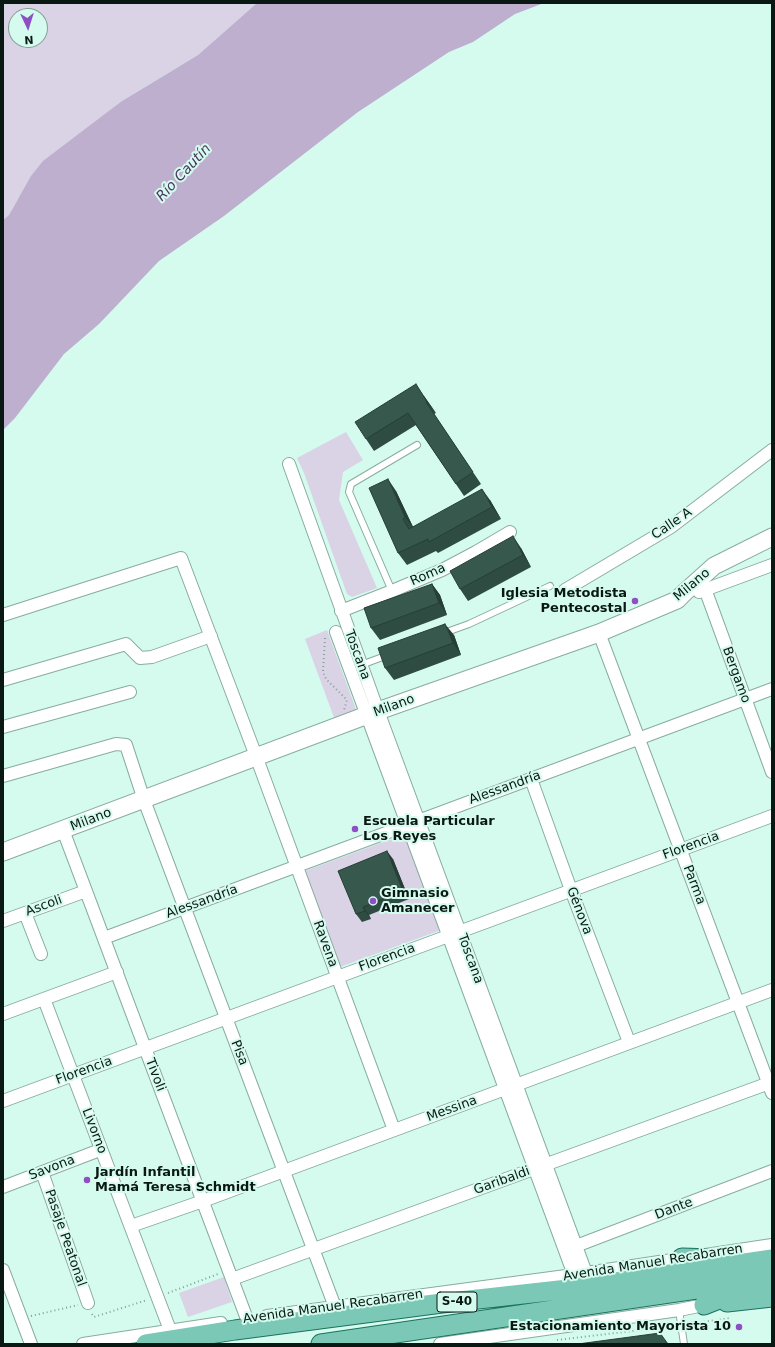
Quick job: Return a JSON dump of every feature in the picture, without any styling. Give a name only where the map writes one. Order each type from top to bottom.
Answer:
[{"type":"main road","points":[[682,1258],[770,1255]]},
{"type":"main road","name":"Avenida Manuel Recabarren","points":[[146,1344],[241,1325],[568,1289],[770,1255]]},
{"type":"main road","points":[[704,1304],[772,1279]]},
{"type":"main road","name":"S-40","points":[[321,1344],[772,1279]]},
{"type":"main road","points":[[704,1304],[772,1296]]},
{"type":"main road","points":[[170,1330],[241,1325]]},
{"type":"street","name":"Calle A","points":[[565,590],[671,527],[772,450]]},
{"type":"street","name":"Toscana","points":[[289,464],[361,666],[372,713]]},
{"type":"street","name":"Roma","points":[[341,611],[442,570],[510,532]]},
{"type":"street","name":"Milano","points":[[3,852],[372,713],[599,633],[677,600],[703,583],[714,566],[772,537]]},
{"type":"street","name":"Ravena","points":[[3,615],[181,558],[394,1130]]},
{"type":"street","points":[[703,583],[772,565]]},
{"type":"street","name":"Bergamo","points":[[703,583],[772,772]]},
{"type":"street","name":"Parma","points":[[599,633],[738,1003],[771,1086]]},
{"type":"street","name":"Toscana","points":[[333,634],[372,713],[580,1274]]},
{"type":"street","points":[[3,680],[126,644],[140,658],[152,657],[211,636]]},
{"type":"street","name":"Alessandría","points":[[104,938],[772,689]]},
{"type":"street","points":[[3,727],[130,692]]},
{"type":"street","name":"Pisa","points":[[3,776],[116,744],[126,745],[144,800],[335,1307]]},
{"type":"street","name":"Génova","points":[[531,779],[571,890],[629,1042]]},
{"type":"street","name":"Florencia","points":[[3,1101],[772,816]]},
{"type":"street","name":"Tivoli","points":[[63,830],[230,1275],[241,1325]]},
{"type":"street","name":"Ascoli","points":[[3,921],[86,891]]},
{"type":"street","points":[[25,913],[41,954]]},
{"type":"street","points":[[3,1014],[116,972]]},
{"type":"street","name":"Messina","points":[[131,1226],[203,1201],[772,990]]},
{"type":"street","name":"Livorno","points":[[44,999],[100,1150],[131,1226],[170,1330]]},
{"type":"street","name":"Garibaldi","points":[[230,1275],[313,1250],[541,1166],[771,1086]]},
{"type":"street","name":"Savona","points":[[3,1187],[100,1150]]},
{"type":"street","name":"Toscana","points":[[541,1166],[576,1246],[580,1274]]},
{"type":"street","name":"Dante","points":[[576,1246],[772,1171]]},
{"type":"street","name":"Pasaje Peatonal","points":[[42,1172],[88,1303]]},
{"type":"street","name":"Avenida Manuel Recabarren","points":[[241,1325],[335,1307],[580,1274],[682,1258]]},
{"type":"street","points":[[3,1270],[31,1344]]},
{"type":"street","points":[[440,1344],[679,1310],[704,1304]]},
{"type":"street","points":[[83,1344],[170,1330]]},
{"type":"lane","points":[[392,591],[349,492],[351,484],[417,444]]},
{"type":"lane","points":[[434,637],[469,624],[550,586]]},
{"type":"lane","points":[[361,666],[393,653]]},
{"type":"lane","points":[[679,1310],[684,1344]]},
{"type":"path","points":[[333,634],[325,637],[323,672],[326,678],[347,700],[344,711],[348,722]]},
{"type":"path","points":[[21,1318],[88,1303],[94,1317],[230,1275]]},
{"type":"path","points":[[556,1340],[734,1317]]},
{"type":"shaded area","points":[[3,3],[257,3],[198,55],[122,101],[95,123],[18,199],[9,215],[3,220]]},
{"type":"shaded area","points":[[346,432],[363,460],[343,472],[339,500],[377,588],[352,597],[347,594],[304,473],[297,458]]},
{"type":"shaded area","points":[[327,630],[357,712],[336,723],[305,639]]},
{"type":"shaded area","name":"Gimnasio Amanecer","points":[[405,834],[441,930],[340,967],[305,871]]},
{"type":"shaded area","points":[[224,1277],[232,1302],[188,1317],[179,1293]]},
{"type":"water","name":"Río Cautín","points":[[257,3],[544,3],[515,14],[473,42],[449,52],[358,112],[224,216],[159,261],[99,324],[64,354],[15,418],[3,430],[3,220],[9,215],[31,176],[43,161],[122,101],[198,55]]},
{"type":"building","points":[[416,384],[426,402],[473,472],[456,484],[408,413],[366,439],[355,422]]},
{"type":"building","points":[[388,479],[405,517],[403,519],[409,529],[482,489],[492,507],[429,542],[428,539],[398,553],[369,488]]},
{"type":"building","points":[[513,536],[523,555],[460,589],[450,571]]},
{"type":"building","points":[[432,584],[439,603],[371,628],[364,608]]},
{"type":"building","points":[[445,624],[453,643],[385,668],[378,648]]},
{"type":"building","points":[[387,851],[403,891],[363,907],[365,911],[356,914],[338,871]]},
{"type":"building","points":[[660,1333],[668,1344],[578,1344]]},
{"type":"place","name":"Iglesia Metodista Pentecostal","points":[[635,601]]},
{"type":"place","name":"Escuela Particular Los Reyes","points":[[355,829]]},
{"type":"place","name":"Gimnasio Amanecer","points":[[373,901]]},
{"type":"place","name":"Jardín Infantil Mamá Teresa Schmidt","points":[[87,1180]]},
{"type":"place","name":"Estacionamiento Mayorista 10","points":[[739,1327]]}]
